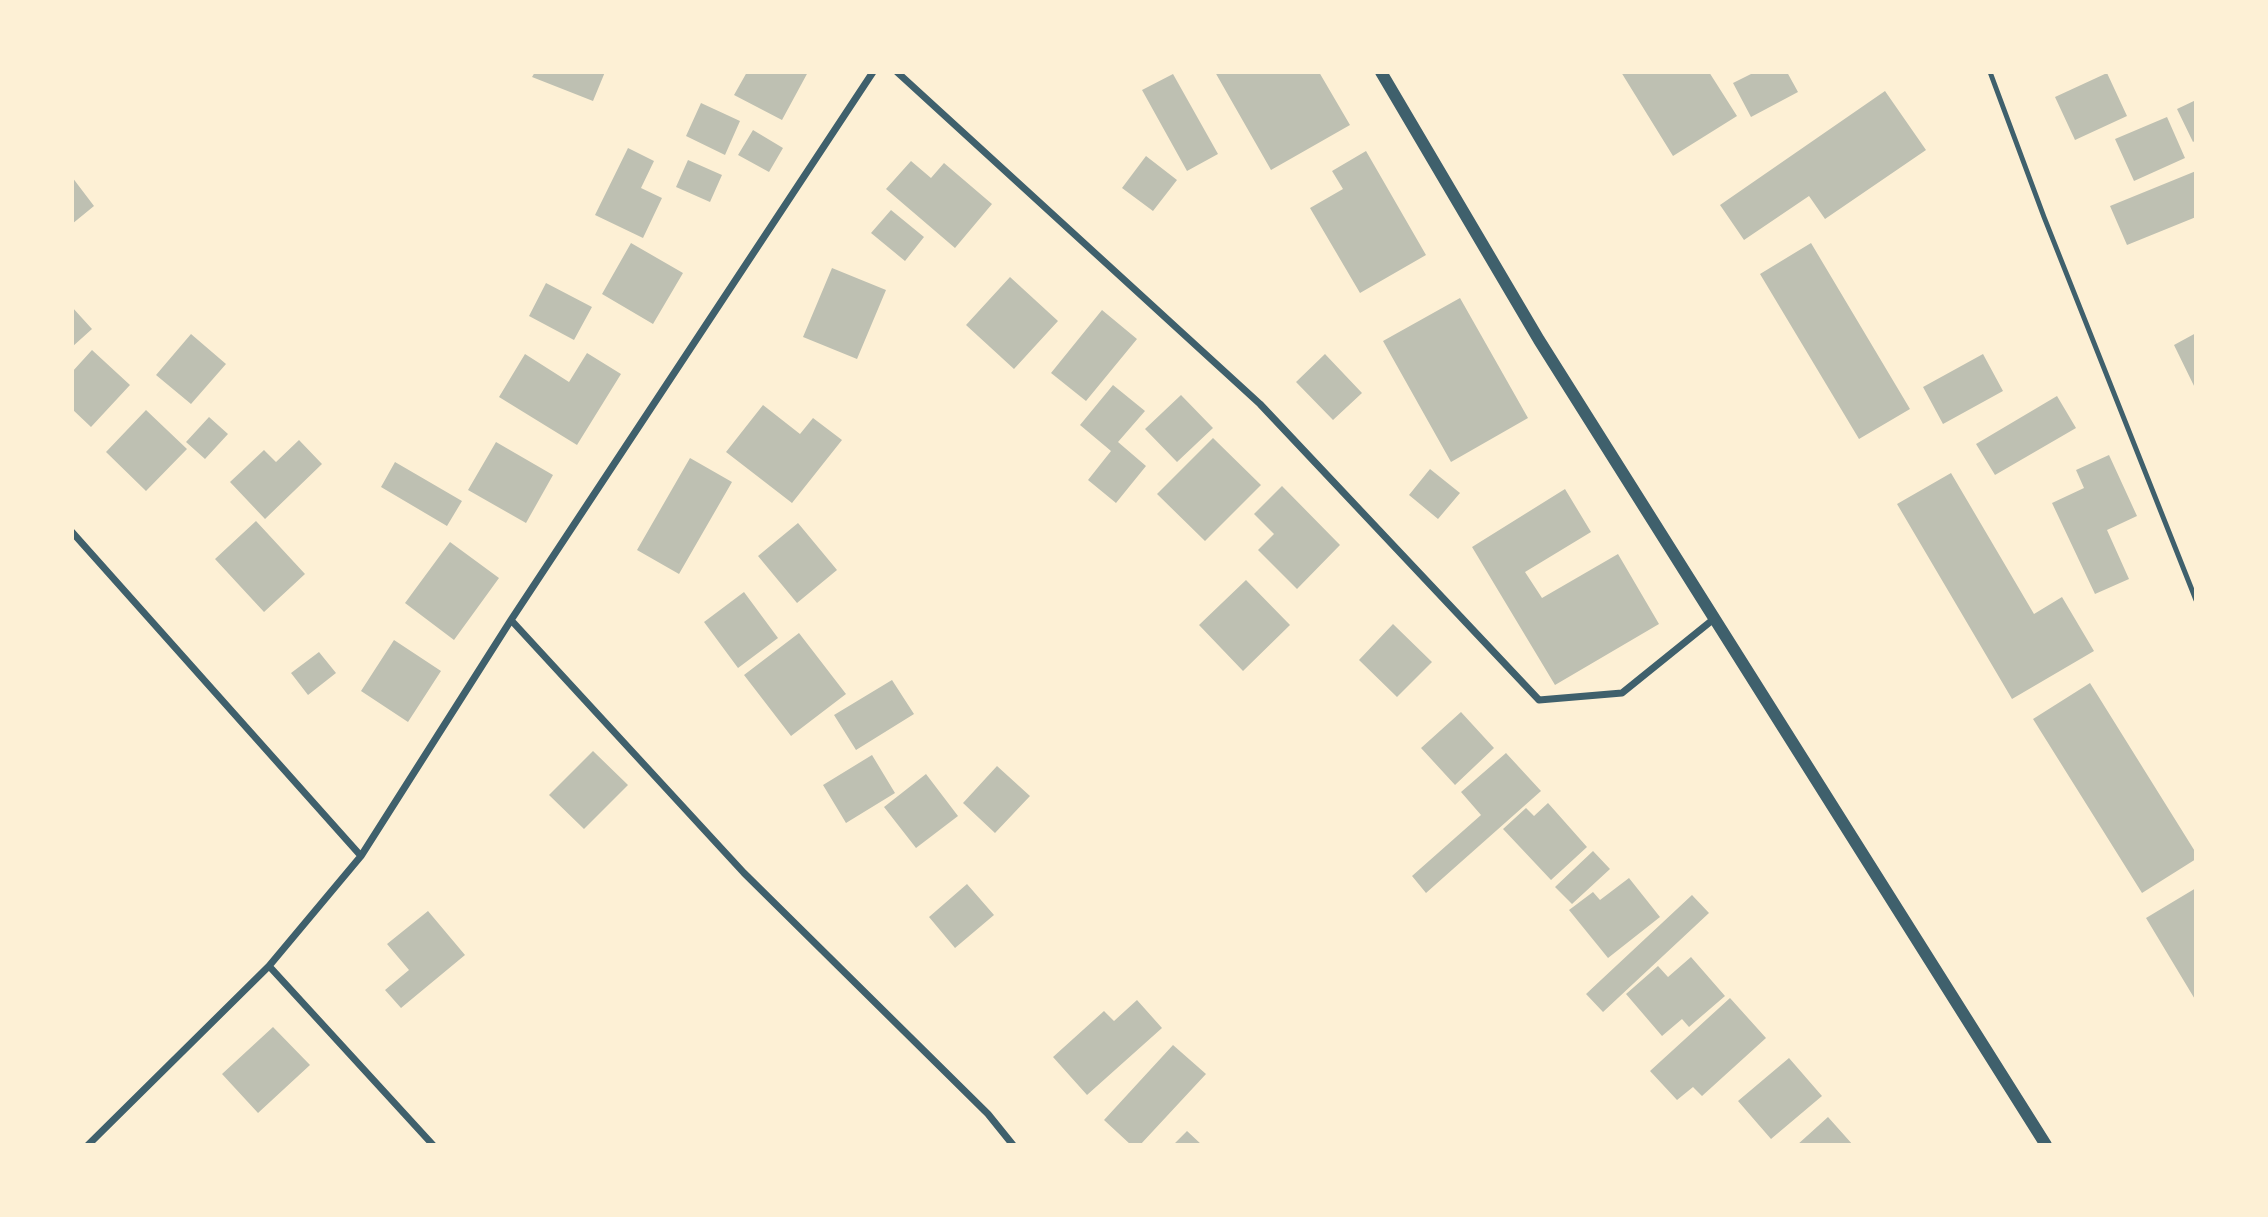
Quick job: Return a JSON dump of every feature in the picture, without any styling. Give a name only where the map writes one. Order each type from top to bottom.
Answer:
[{"type":"street","points":[[88,1145],[268,966],[361,856],[511,620],[873,72]]},
{"type":"street","points":[[897,72],[1260,404],[1539,701],[1622,693],[1716,617]]},
{"type":"street","points":[[1381,72],[1539,340],[1716,617],[2046,1145]]},
{"type":"street","points":[[72,531],[361,856]]},
{"type":"street","points":[[511,620],[744,873],[988,1114],[1013,1145]]},
{"type":"street","points":[[268,966],[433,1145]]},
{"type":"lane","points":[[1990,72],[2044,217],[2196,600]]},
{"type":"building","points":[[535,72],[605,72],[593,101],[532,77]]},
{"type":"building","points":[[747,72],[808,72],[782,120],[734,95]]},
{"type":"building","points":[[1215,72],[1319,72],[1350,125],[1271,170]]},
{"type":"building","points":[[1621,72],[1709,72],[1737,116],[1673,156]]},
{"type":"building","points":[[1755,72],[1787,72],[1798,92],[1751,117],[1733,83]]},
{"type":"building","points":[[2107,73],[2127,116],[2075,140],[2055,97]]},
{"type":"building","points":[[1173,74],[1218,154],[1187,171],[1142,90]]},
{"type":"building","points":[[1885,91],[1926,150],[1825,219],[1809,196],[1744,240],[1720,205]]},
{"type":"building","points":[[2196,100],[2196,140],[2193,142],[2177,109]]},
{"type":"building","points":[[701,103],[740,121],[725,155],[686,136]]},
{"type":"building","points":[[2167,117],[2185,158],[2134,181],[2115,139]]},
{"type":"building","points":[[753,130],[783,148],[769,172],[738,155]]},
{"type":"building","points":[[628,148],[654,161],[641,188],[662,198],[643,238],[595,215]]},
{"type":"building","points":[[1366,151],[1426,255],[1360,293],[1310,208],[1343,189],[1332,171]]},
{"type":"building","points":[[1146,156],[1177,180],[1153,211],[1122,188]]},
{"type":"building","points":[[688,160],[722,175],[710,202],[676,187]]},
{"type":"building","points":[[911,161],[931,178],[944,163],[992,204],[955,248],[886,189]]},
{"type":"building","points":[[2196,171],[2196,217],[2127,245],[2110,206]]},
{"type":"building","points":[[72,177],[94,206],[72,224]]},
{"type":"building","points":[[891,210],[924,237],[905,261],[871,233]]},
{"type":"building","points":[[631,243],[683,273],[653,324],[602,294]]},
{"type":"building","points":[[1811,243],[1910,409],[1859,439],[1760,274]]},
{"type":"building","points":[[832,268],[886,290],[857,359],[803,337]]},
{"type":"building","points":[[1010,277],[1058,321],[1014,369],[966,325]]},
{"type":"building","points":[[546,283],[592,307],[574,340],[529,316]]},
{"type":"building","points":[[1460,298],[1528,418],[1451,462],[1383,341]]},
{"type":"building","points":[[72,307],[92,329],[72,347]]},
{"type":"building","points":[[1102,310],[1137,339],[1086,401],[1051,373]]},
{"type":"building","points":[[2196,333],[2196,390],[2174,345]]},
{"type":"building","points":[[191,334],[226,364],[191,404],[156,375]]},
{"type":"building","points":[[92,350],[130,385],[91,427],[72,409],[72,372]]},
{"type":"building","points":[[587,353],[621,374],[577,445],[499,397],[525,354],[569,382]]},
{"type":"building","points":[[1325,354],[1362,393],[1333,420],[1296,382]]},
{"type":"building","points":[[1983,354],[2003,391],[1943,424],[1923,387]]},
{"type":"building","points":[[1113,385],[1145,411],[1118,442],[1146,466],[1116,503],[1088,480],[1111,451],[1080,425]]},
{"type":"building","points":[[1181,395],[1213,428],[1177,462],[1145,429]]},
{"type":"building","points":[[2057,396],[2076,428],[1995,475],[1976,444]]},
{"type":"building","points":[[763,405],[800,434],[813,418],[842,440],[792,503],[726,452]]},
{"type":"building","points":[[146,410],[187,449],[146,491],[106,452]]},
{"type":"building","points":[[209,417],[228,434],[205,459],[186,442]]},
{"type":"building","points":[[1213,438],[1261,485],[1205,541],[1157,494]]},
{"type":"building","points":[[299,440],[322,464],[265,519],[230,482],[264,450],[276,462]]},
{"type":"building","points":[[496,442],[553,475],[526,523],[468,490]]},
{"type":"building","points":[[2109,455],[2137,516],[2107,530],[2129,579],[2095,594],[2052,503],[2084,488],[2076,470]]},
{"type":"building","points":[[690,458],[732,482],[679,574],[637,550]]},
{"type":"building","points":[[395,462],[462,501],[447,526],[381,487]]},
{"type":"building","points":[[1430,469],[1460,493],[1438,519],[1409,495]]},
{"type":"building","points":[[1951,473],[2034,614],[2062,597],[2094,651],[2012,699],[1897,504]]},
{"type":"building","points":[[1282,486],[1340,545],[1297,589],[1258,550],[1274,534],[1254,514]]},
{"type":"building","points":[[1565,489],[1591,532],[1525,572],[1542,598],[1618,554],[1659,624],[1555,685],[1472,547]]},
{"type":"building","points":[[256,521],[305,574],[264,612],[215,559]]},
{"type":"building","points":[[798,523],[837,570],[797,603],[758,556]]},
{"type":"building","points":[[450,542],[499,578],[454,640],[405,603]]},
{"type":"building","points":[[1246,580],[1290,625],[1243,671],[1199,625]]},
{"type":"building","points":[[744,592],[778,638],[738,668],[704,622]]},
{"type":"building","points":[[1393,624],[1432,662],[1397,697],[1359,660]]},
{"type":"building","points":[[799,633],[846,694],[791,736],[744,675]]},
{"type":"building","points":[[394,640],[441,671],[408,722],[361,691]]},
{"type":"building","points":[[319,652],[336,673],[308,695],[291,673]]},
{"type":"building","points":[[892,680],[914,714],[856,750],[834,715]]},
{"type":"building","points":[[2090,683],[2196,853],[2196,859],[2142,893],[2033,719]]},
{"type":"building","points":[[1461,712],[1494,748],[1455,785],[1421,748]]},
{"type":"building","points":[[593,751],[628,785],[584,829],[549,795]]},
{"type":"building","points":[[1506,753],[1541,791],[1426,893],[1412,876],[1481,815],[1461,792]]},
{"type":"building","points":[[872,755],[895,793],[846,823],[823,785]]},
{"type":"building","points":[[997,766],[1030,796],[995,833],[963,803]]},
{"type":"building","points":[[926,774],[958,816],[916,848],[884,807]]},
{"type":"building","points":[[1548,803],[1587,847],[1551,880],[1503,829],[1526,808],[1534,816]]},
{"type":"building","points":[[1593,851],[1610,869],[1572,904],[1555,887]]},
{"type":"building","points":[[1629,878],[1660,917],[1608,958],[1569,910],[1593,892],[1600,900]]},
{"type":"building","points":[[967,884],[994,915],[955,948],[929,917]]},
{"type":"building","points":[[2196,888],[2196,1001],[2146,918]]},
{"type":"building","points":[[1692,895],[1709,913],[1603,1012],[1586,994]]},
{"type":"building","points":[[428,911],[465,955],[401,1008],[385,990],[409,970],[387,944]]},
{"type":"building","points":[[1691,957],[1725,996],[1689,1027],[1682,1019],[1662,1036],[1626,994],[1658,966],[1668,977]]},
{"type":"building","points":[[1730,998],[1766,1038],[1702,1096],[1693,1087],[1677,1100],[1650,1071]]},
{"type":"building","points":[[1137,1000],[1162,1028],[1087,1095],[1053,1057],[1104,1011],[1114,1021]]},
{"type":"building","points":[[273,1027],[310,1065],[258,1113],[222,1074]]},
{"type":"building","points":[[1173,1045],[1206,1074],[1140,1145],[1131,1145],[1104,1120]]},
{"type":"building","points":[[1789,1058],[1822,1096],[1771,1139],[1738,1101]]},
{"type":"building","points":[[1828,1117],[1853,1145],[1797,1145]]},
{"type":"building","points":[[1187,1131],[1202,1145],[1173,1145]]}]
